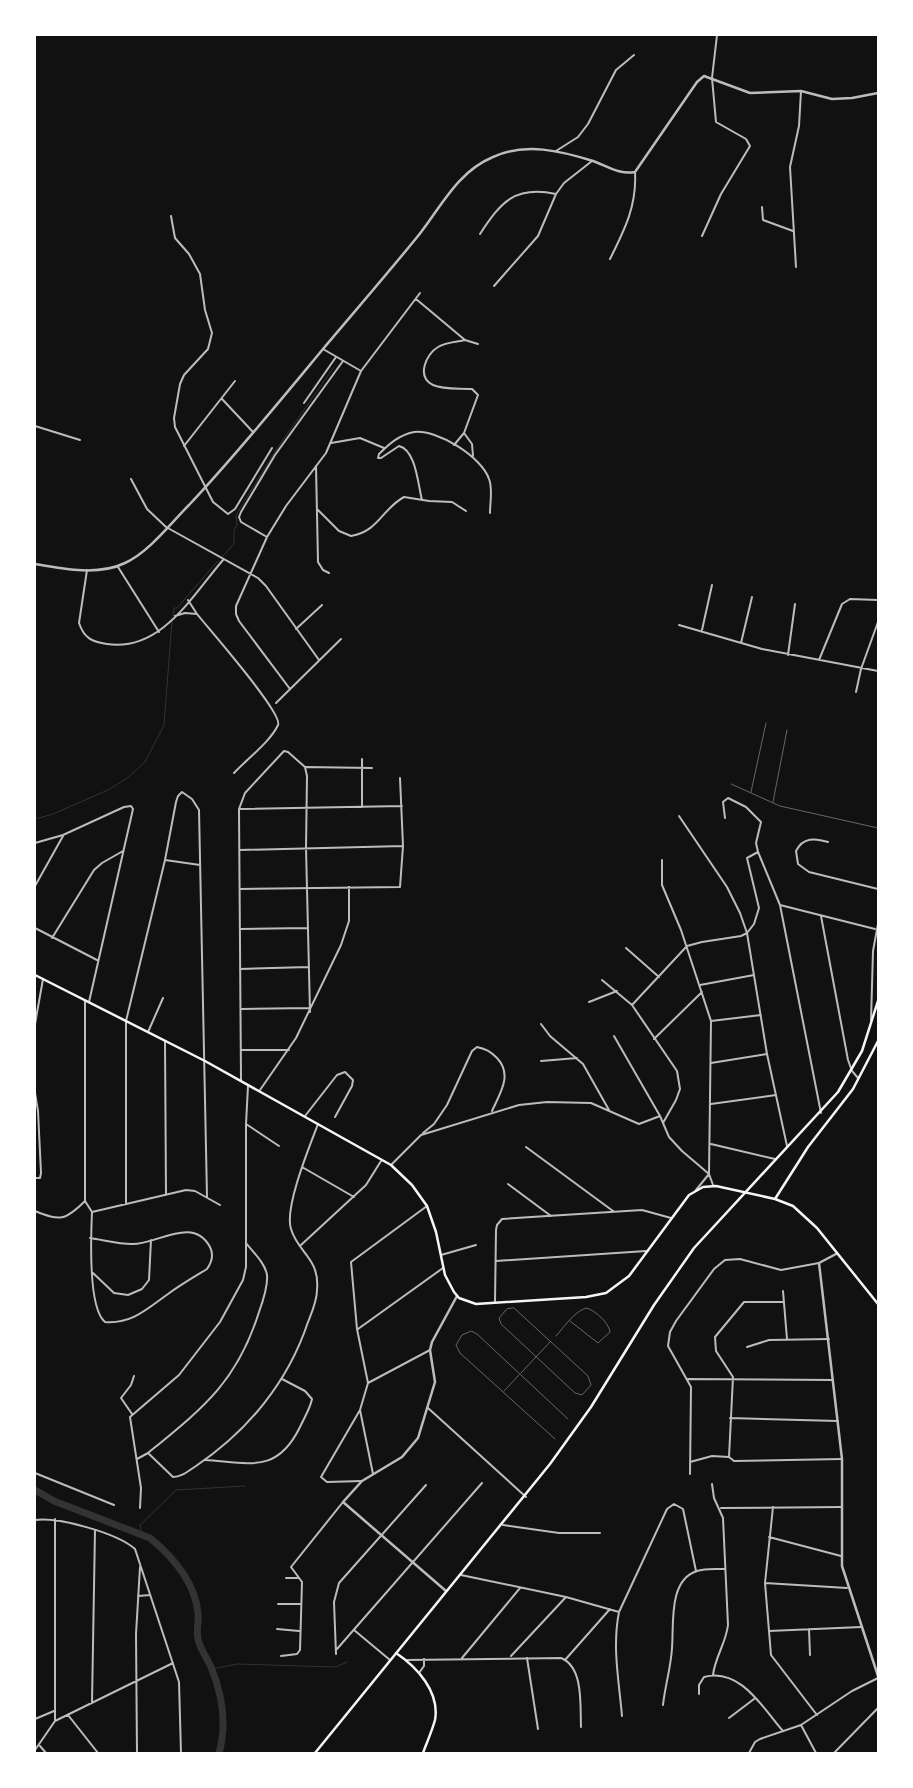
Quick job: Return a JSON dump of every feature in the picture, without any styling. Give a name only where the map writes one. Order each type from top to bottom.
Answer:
[{"type":"main road","points":[[35,975],[260,1090],[391,1166],[412,1185],[427,1206],[450,1286],[457,1296],[472,1303],[586,1297],[606,1293],[629,1276],[684,1200],[696,1190],[713,1185],[775,1199],[801,1211],[878,1304]]},
{"type":"main road","points":[[315,1753],[446,1591],[526,1496],[591,1407],[654,1305],[694,1248],[821,1113],[852,1072],[871,1029],[878,1002]]},
{"type":"main road","points":[[775,1199],[808,1147],[859,1080],[878,1041]]},
{"type":"main road","points":[[396,1653],[407,1660],[419,1673],[432,1694],[435,1719],[423,1753]]},
{"type":"street","points":[[702,236],[721,194],[750,146],[746,139],[716,122],[712,78],[717,35]]},
{"type":"street","points":[[556,152],[578,137],[588,124],[616,70],[634,55]]},
{"type":"street","points":[[610,259],[633,209],[636,191],[634,172],[697,82],[704,76],[750,93],[801,91],[832,98],[852,98],[878,93]]},
{"type":"street","points":[[796,267],[790,167],[799,126],[801,91]]},
{"type":"street","points":[[35,564],[100,570],[118,566],[142,552],[205,487],[253,432],[418,236],[464,174],[494,156],[528,148],[556,152],[592,161],[622,172],[634,172]]},
{"type":"street","points":[[494,286],[538,236],[556,194],[568,179],[592,161]]},
{"type":"street","points":[[480,234],[498,208],[507,199],[535,191],[556,194]]},
{"type":"street","points":[[762,207],[763,220],[793,231]]},
{"type":"street","points":[[171,216],[175,238],[188,254],[200,274],[205,310],[212,333],[208,349],[184,375],[176,397],[174,418],[178,436],[213,502],[222,511],[230,514],[235,509],[272,448]]},
{"type":"street","points":[[290,689],[236,614],[236,606],[249,573],[267,537],[331,443],[361,371],[420,294]]},
{"type":"street","points":[[416,299],[465,340],[478,344]]},
{"type":"street","points":[[454,445],[464,433],[478,399],[476,391],[432,384],[424,374],[424,366],[429,355],[438,347],[465,340]]},
{"type":"street","points":[[323,349],[361,371]]},
{"type":"street","points":[[304,403],[336,357]]},
{"type":"street","points":[[267,537],[241,522],[240,512],[275,455],[343,361]]},
{"type":"street","points":[[184,446],[235,381]]},
{"type":"street","points":[[222,399],[253,432]]},
{"type":"street","points":[[35,426],[80,440]]},
{"type":"street","points":[[422,500],[411,456],[406,449],[399,446],[378,458],[384,448],[399,437],[414,432],[428,434],[454,445],[473,456],[489,477],[490,513]]},
{"type":"street","points":[[464,433],[472,444],[473,456]]},
{"type":"street","points":[[331,443],[360,438],[384,448]]},
{"type":"street","points":[[316,466],[318,562],[323,570],[329,573]]},
{"type":"street","points":[[131,479],[147,509],[166,527],[222,560],[249,573],[266,586],[319,660]]},
{"type":"street","points":[[318,510],[338,531],[351,536],[371,529],[398,500],[412,497],[422,500],[452,502],[466,511]]},
{"type":"street","points":[[87,570],[79,623],[87,638],[95,642],[119,646],[137,644],[160,632],[222,560]]},
{"type":"street","points":[[118,566],[160,632]]},
{"type":"street","points":[[702,630],[712,585]]},
{"type":"street","points":[[741,643],[752,597]]},
{"type":"street","points":[[819,660],[842,604],[850,599],[878,600]]},
{"type":"street","points":[[188,600],[197,614],[263,696],[279,720],[278,725],[267,739],[234,773]]},
{"type":"street","points":[[788,655],[795,604]]},
{"type":"street","points":[[296,629],[322,605]]},
{"type":"street","points":[[175,616],[184,613],[197,614]]},
{"type":"street","points":[[856,692],[861,668],[878,622]]},
{"type":"street","points":[[678,625],[788,655],[878,672]]},
{"type":"street","points":[[276,703],[341,639]]},
{"type":"street","points":[[241,1080],[239,809],[245,793],[282,752],[288,752],[305,767],[307,776],[306,848],[310,1012]]},
{"type":"street","points":[[362,760],[362,807]]},
{"type":"street","points":[[305,767],[372,768]]},
{"type":"street","points":[[240,889],[400,887],[403,846],[400,778]]},
{"type":"street","points":[[126,1204],[126,1022],[165,860],[176,802],[178,796],[184,792],[199,810],[206,1197]]},
{"type":"street","points":[[725,818],[724,802],[726,798],[753,812],[761,822],[756,843],[780,906],[821,1113]]},
{"type":"street","points":[[35,844],[64,835],[131,806],[133,813],[97,960],[89,1002]]},
{"type":"street","points":[[239,809],[402,806]]},
{"type":"street","points":[[679,816],[734,900],[747,933],[767,1054],[788,1148]]},
{"type":"street","points":[[35,886],[64,835]]},
{"type":"street","points":[[828,842],[817,839],[804,842],[796,851],[798,864],[809,872],[878,889]]},
{"type":"street","points":[[240,850],[403,846]]},
{"type":"street","points":[[52,938],[94,870],[102,862],[123,851]]},
{"type":"street","points":[[632,1005],[687,946],[747,933],[758,918],[759,908],[747,858],[758,852]]},
{"type":"street","points":[[165,860],[200,865]]},
{"type":"street","points":[[662,860],[661,880],[665,894],[687,946],[711,1021],[710,1174],[713,1185]]},
{"type":"street","points":[[260,1090],[289,1050],[310,1012],[347,932],[349,887]]},
{"type":"street","points":[[780,906],[876,930]]},
{"type":"street","points":[[821,916],[852,1072],[859,1080]]},
{"type":"street","points":[[871,1029],[871,984],[878,924]]},
{"type":"street","points":[[35,928],[97,960]]},
{"type":"street","points":[[240,929],[308,928]]},
{"type":"street","points":[[626,948],[659,976]]},
{"type":"street","points":[[240,969],[309,967]]},
{"type":"street","points":[[700,985],[755,975]]},
{"type":"street","points":[[35,1024],[43,979]]},
{"type":"street","points":[[602,980],[618,991],[632,1005],[672,1063],[679,1077],[680,1089],[663,1123]]},
{"type":"street","points":[[589,1002],[618,991]]},
{"type":"street","points":[[654,1039],[702,992]]},
{"type":"street","points":[[148,1032],[163,998]]},
{"type":"street","points":[[85,1000],[85,1202],[92,1212],[90,1238],[90,1260],[100,1316],[105,1322],[110,1322],[143,1314],[170,1293],[207,1269],[211,1263],[211,1249],[200,1236],[189,1232],[174,1233],[132,1244],[90,1238]]},
{"type":"street","points":[[241,1009],[310,1008]]},
{"type":"street","points":[[711,1021],[761,1015]]},
{"type":"street","points":[[541,1024],[550,1036],[577,1058],[609,1110]]},
{"type":"street","points":[[614,1036],[675,1145],[710,1174]]},
{"type":"street","points":[[165,1041],[166,1194]]},
{"type":"street","points":[[391,1166],[440,1117],[472,1052],[477,1048],[490,1051],[505,1070],[506,1081],[492,1112]]},
{"type":"street","points":[[241,1050],[289,1050]]},
{"type":"street","points":[[711,1063],[767,1054]]},
{"type":"street","points":[[541,1061],[577,1058]]},
{"type":"street","points":[[305,1116],[337,1075],[345,1072],[351,1077],[353,1083],[335,1117]]},
{"type":"street","points":[[140,1508],[141,1488],[130,1423],[132,1414],[167,1388],[179,1375],[220,1322],[242,1280],[246,1267],[246,1124],[248,1084]]},
{"type":"street","points":[[35,1094],[38,1108],[42,1173],[40,1178],[35,1178]]},
{"type":"street","points":[[711,1104],[776,1095]]},
{"type":"street","points":[[421,1134],[519,1105],[547,1102],[591,1103],[609,1110],[634,1124],[643,1124],[660,1116]]},
{"type":"street","points":[[246,1124],[279,1146]]},
{"type":"street","points":[[148,1453],[173,1477],[186,1473],[205,1460],[243,1429],[282,1379],[302,1341],[317,1296],[317,1278],[314,1267],[292,1232],[290,1222],[301,1167],[318,1124]]},
{"type":"street","points":[[711,1144],[777,1159]]},
{"type":"street","points":[[526,1148],[613,1211]]},
{"type":"street","points":[[301,1246],[354,1197],[372,1176],[381,1160]]},
{"type":"street","points":[[301,1167],[354,1197]]},
{"type":"street","points":[[696,1190],[710,1174]]},
{"type":"street","points":[[508,1184],[551,1216]]},
{"type":"street","points":[[92,1212],[186,1190],[206,1197],[220,1205]]},
{"type":"street","points":[[35,1211],[58,1219],[68,1216],[85,1202]]},
{"type":"street","points":[[362,1481],[327,1482],[321,1476],[360,1410],[368,1383],[356,1329],[351,1262],[427,1206]]},
{"type":"street","points":[[495,1303],[496,1230],[499,1221],[642,1210],[671,1218]]},
{"type":"street","points":[[92,1273],[114,1293],[128,1295],[142,1289],[149,1280],[151,1240]]},
{"type":"street","points":[[137,1460],[148,1453],[210,1400],[221,1388],[249,1343],[263,1300],[267,1276],[265,1268],[245,1242]]},
{"type":"street","points":[[441,1255],[476,1245]]},
{"type":"street","points":[[496,1261],[646,1251]]},
{"type":"street","points":[[690,1474],[692,1396],[688,1380],[672,1354],[668,1339],[676,1321],[720,1263],[731,1258],[781,1270],[819,1263],[836,1254]]},
{"type":"street","points":[[749,1753],[760,1739],[801,1725],[852,1691],[878,1677],[847,1588],[840,1556],[842,1459],[819,1263]]},
{"type":"street","points":[[356,1329],[444,1268]]},
{"type":"street","points":[[783,1291],[787,1338]]},
{"type":"street","points":[[281,1656],[299,1653],[302,1582],[292,1569],[292,1565],[362,1481],[402,1457],[413,1446],[428,1408],[435,1382],[430,1350],[437,1329],[457,1296]]},
{"type":"street","points":[[729,1457],[729,1418],[733,1380],[731,1371],[716,1351],[714,1342],[718,1332],[744,1302],[784,1302]]},
{"type":"street","points":[[747,1347],[761,1342],[787,1338],[829,1339]]},
{"type":"street","points":[[368,1383],[430,1350]]},
{"type":"street","points":[[132,1414],[121,1398],[131,1385],[134,1376]]},
{"type":"street","points":[[205,1460],[256,1464],[273,1460],[288,1449],[312,1399],[309,1394],[282,1379]]},
{"type":"street","points":[[688,1380],[833,1380]]},
{"type":"street","points":[[428,1408],[526,1496]]},
{"type":"street","points":[[360,1410],[373,1474]]},
{"type":"street","points":[[729,1418],[838,1421]]},
{"type":"street","points":[[690,1462],[700,1461],[712,1456],[729,1457],[734,1461],[842,1459]]},
{"type":"street","points":[[35,1473],[114,1505]]},
{"type":"street","points":[[337,1649],[482,1483]]},
{"type":"street","points":[[712,1484],[714,1498],[720,1508],[724,1526],[724,1569],[728,1625],[727,1634],[714,1664],[713,1676]]},
{"type":"street","points":[[336,1654],[334,1602],[339,1583],[426,1485]]},
{"type":"street","points":[[343,1502],[446,1591]]},
{"type":"street","points":[[622,1716],[616,1657],[616,1628],[619,1612],[667,1510],[674,1504],[683,1509],[696,1571]]},
{"type":"street","points":[[773,1507],[765,1583],[770,1656],[817,1715]]},
{"type":"street","points":[[720,1508],[841,1507]]},
{"type":"street","points":[[35,1520],[55,1519],[95,1530],[133,1547],[141,1565],[180,1682],[181,1753]]},
{"type":"street","points":[[55,1519],[55,1721]]},
{"type":"street","points":[[503,1525],[558,1534],[600,1532]]},
{"type":"street","points":[[92,1703],[95,1530]]},
{"type":"street","points":[[769,1537],[840,1556]]},
{"type":"street","points":[[137,1753],[136,1682],[138,1596],[141,1565]]},
{"type":"street","points":[[663,1705],[671,1657],[674,1602],[684,1582],[696,1571],[724,1569]]},
{"type":"street","points":[[460,1575],[566,1597],[619,1612]]},
{"type":"street","points":[[286,1578],[299,1578]]},
{"type":"street","points":[[765,1583],[847,1588]]},
{"type":"street","points":[[462,1659],[520,1588]]},
{"type":"street","points":[[138,1596],[151,1595]]},
{"type":"street","points":[[511,1657],[566,1597]]},
{"type":"street","points":[[278,1604],[300,1604]]},
{"type":"street","points":[[566,1660],[610,1609]]},
{"type":"street","points":[[769,1630],[860,1627]]},
{"type":"street","points":[[809,1628],[810,1655]]},
{"type":"street","points":[[277,1629],[299,1630]]},
{"type":"street","points":[[354,1630],[390,1660]]},
{"type":"street","points":[[407,1660],[553,1657],[566,1660],[572,1666],[577,1677],[581,1728]]},
{"type":"street","points":[[527,1658],[538,1729]]},
{"type":"street","points":[[419,1673],[424,1666],[424,1659]]},
{"type":"street","points":[[35,1750],[40,1746],[55,1721],[173,1663]]},
{"type":"street","points":[[700,1694],[701,1680],[713,1676],[732,1678],[783,1731]]},
{"type":"street","points":[[729,1718],[754,1699]]},
{"type":"street","points":[[834,1753],[878,1708]]},
{"type":"street","points":[[35,1719],[54,1711]]},
{"type":"street","points":[[68,1715],[98,1753]]},
{"type":"street","points":[[801,1725],[816,1753]]},
{"type":"street","points":[[40,1746],[46,1753]]},
{"type":"lane","points":[[751,794],[766,723]]},
{"type":"lane","points":[[773,804],[787,730]]},
{"type":"lane","points":[[731,784],[773,804],[878,828]]},
{"type":"lane","points":[[556,1336],[570,1321],[582,1309],[590,1308],[609,1326],[610,1332],[598,1343],[570,1321]]},
{"type":"lane","points":[[507,1310],[518,1310],[588,1376],[591,1385],[582,1395],[575,1393],[536,1357],[501,1324],[499,1318],[507,1310]]},
{"type":"lane","points":[[555,1439],[458,1351],[456,1345],[462,1335],[471,1331],[477,1334],[568,1419]]},
{"type":"lane","points":[[503,1392],[551,1342]]},
{"type":"waterway","points":[[222,557],[234,544],[234,530],[237,525],[236,515],[276,450],[334,367]]},
{"type":"waterway","points":[[173,616],[174,608],[177,608],[218,561]]},
{"type":"waterway","points":[[35,819],[53,814],[108,790],[126,779],[145,762],[164,725],[172,621]]},
{"type":"waterway","points":[[142,1535],[140,1525],[176,1490],[245,1486]]},
{"type":"waterway","points":[[35,1490],[54,1501],[150,1538],[167,1553],[182,1571],[196,1602],[198,1639],[218,1688],[223,1721],[219,1753]]},
{"type":"waterway","points":[[212,1669],[237,1664],[336,1667],[347,1662]]}]
